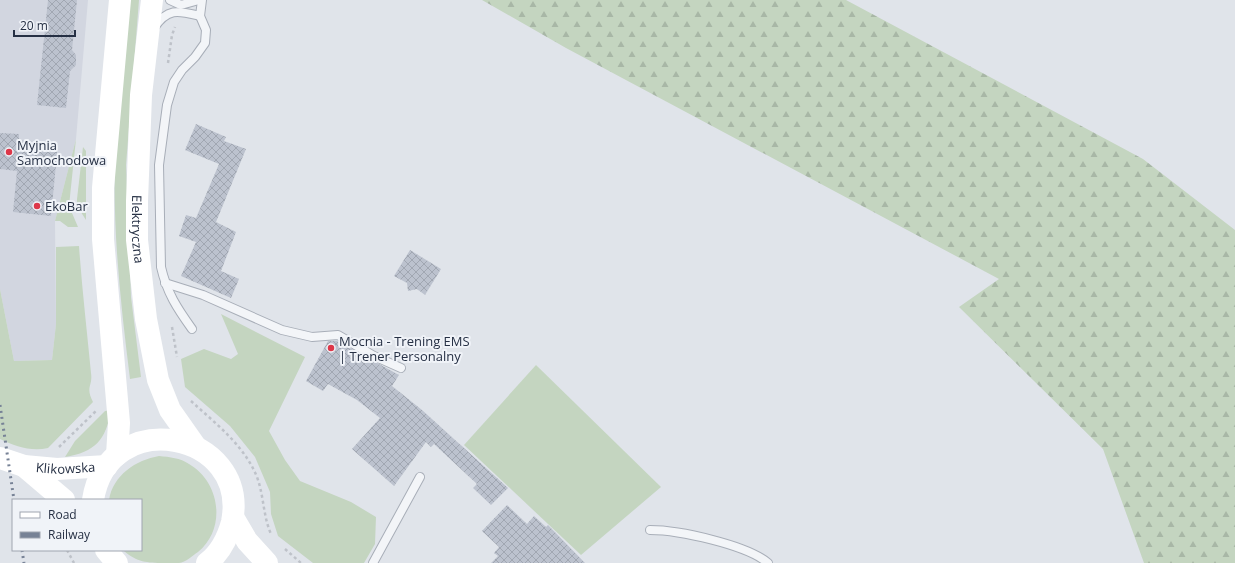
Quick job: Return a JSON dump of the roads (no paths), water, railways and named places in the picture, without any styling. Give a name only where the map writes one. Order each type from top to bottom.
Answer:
[{"type":"main road","points":[[112,461],[119,423],[103,240],[103,188],[120,0]]},
{"type":"main road","name":"Elektryczna","points":[[152,0],[141,95],[137,240],[151,347],[164,398],[177,421],[196,447]]},
{"type":"main road","points":[[93,499],[100,478],[112,461],[128,448],[155,439],[183,441],[196,447],[217,465],[225,476],[233,503],[233,517],[225,541],[218,552],[207,563]]},
{"type":"main road","name":"Klikowska","points":[[0,458],[24,466],[57,469],[112,461]]},
{"type":"main road","name":"Klikowska","points":[[24,466],[63,499]]},
{"type":"main road","points":[[233,517],[247,541],[267,563]]},
{"type":"main road","points":[[107,551],[118,563]]},
{"type":"lane","points":[[170,0],[181,4],[199,0]]},
{"type":"lane","points":[[192,329],[174,305],[165,283],[161,267],[159,166],[167,105],[174,82],[182,70],[195,57],[205,43],[206,30],[200,16],[202,0]]},
{"type":"lane","points":[[147,38],[157,23],[168,13],[181,11],[200,16]]},
{"type":"lane","points":[[165,283],[203,296],[282,330],[312,337],[338,335],[374,356],[401,368]]},
{"type":"lane","points":[[373,563],[420,477]]},
{"type":"lane","points":[[650,530],[665,530],[701,537],[759,556],[768,563]]},
{"type":"railway","points":[[0,405],[14,499]]},
{"type":"railway","points":[[22,551],[24,563]]},
{"type":"place","name":"Myjnia Samochodowa","points":[[9,152]]},
{"type":"place","name":"EkoBar","points":[[37,206]]},
{"type":"place","name":"Mocnia - Trening EMS | Trener Personalny","points":[[331,348]]}]
